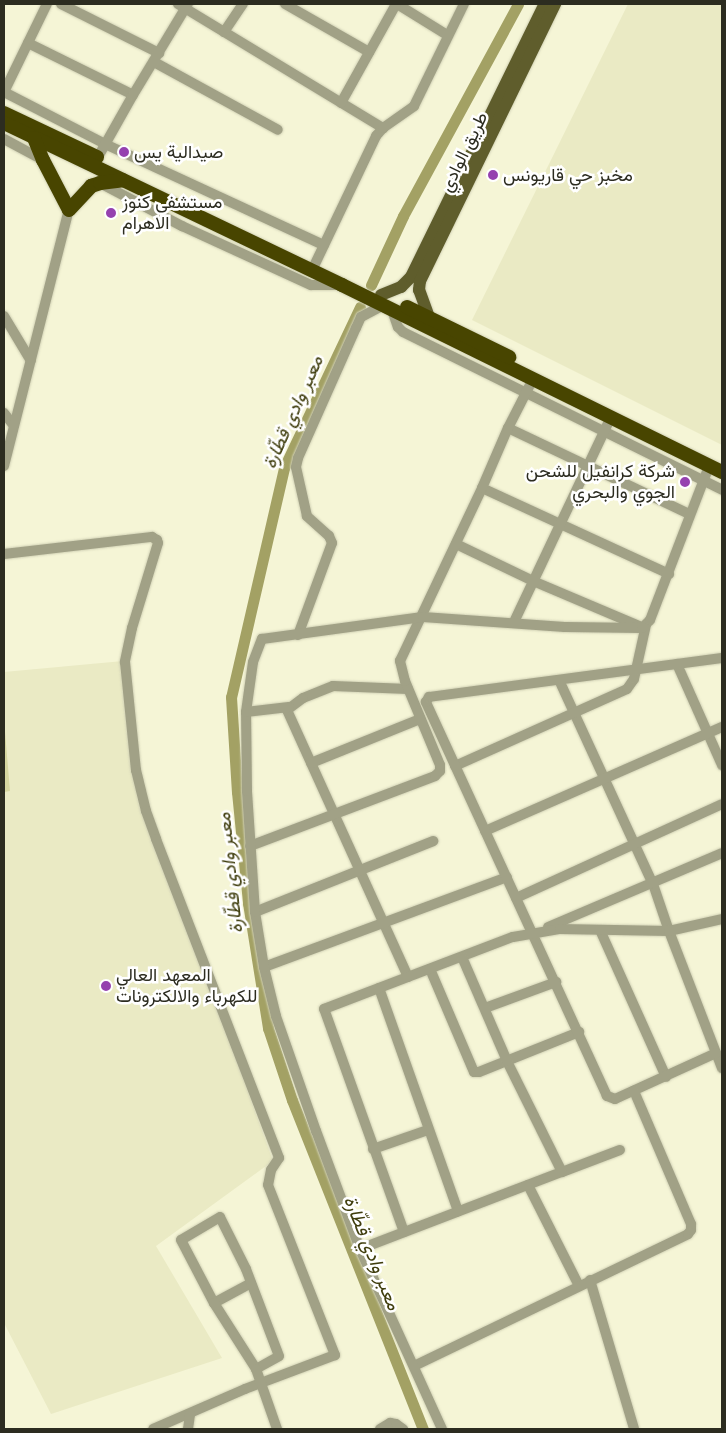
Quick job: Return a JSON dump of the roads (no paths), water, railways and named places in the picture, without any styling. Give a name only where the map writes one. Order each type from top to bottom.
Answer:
[{"type":"highway","points":[[4,113],[315,264],[426,329],[611,417],[716,464]]},
{"type":"highway","points":[[4,123],[235,235],[385,304],[426,329],[716,464],[722,472]]},
{"type":"highway","points":[[34,138],[43,160],[69,210],[83,193],[100,183],[124,180]]},
{"type":"main road","name":"طريق الوادي","points":[[533,38],[545,4]]},
{"type":"main road","name":"طريق الوادي","points":[[416,279],[533,38],[555,4]]},
{"type":"main road","points":[[385,304],[401,287],[416,279],[426,329]]},
{"type":"street","points":[[47,4],[4,92],[106,144],[324,245]]},
{"type":"street","points":[[61,4],[156,57],[278,130]]},
{"type":"street","points":[[224,32],[242,4]]},
{"type":"street","points":[[285,4],[369,52]]},
{"type":"street","points":[[341,103],[396,4],[447,35]]},
{"type":"street","points":[[315,264],[372,145],[383,128],[414,106],[447,35],[464,4]]},
{"type":"street","points":[[98,157],[184,5],[224,32],[383,128]]},
{"type":"street","points":[[28,43],[133,95]]},
{"type":"street","points":[[4,139],[43,160]]},
{"type":"street","points":[[100,183],[182,226],[311,285],[342,285]]},
{"type":"street","points":[[4,466],[69,210]]},
{"type":"street","points":[[229,248],[235,235]]},
{"type":"street","points":[[298,635],[332,543],[329,536],[307,516],[296,468],[298,458],[361,317],[385,304]]},
{"type":"street","points":[[4,316],[31,361]]},
{"type":"street","points":[[426,329],[525,394],[722,490]]},
{"type":"street","points":[[250,846],[435,776],[440,771],[440,765],[408,689],[400,661],[419,617],[482,488],[508,428],[533,379]]},
{"type":"street","points":[[4,413],[14,426]]},
{"type":"street","points":[[514,622],[611,417]]},
{"type":"street","points":[[508,428],[689,514]]},
{"type":"street","points":[[455,766],[627,689],[634,679],[644,626],[668,574],[703,480],[716,464]]},
{"type":"street","points":[[482,488],[668,574]]},
{"type":"street","points":[[4,554],[152,537],[157,540],[132,628],[125,662],[136,770],[146,811],[156,840],[279,1158],[271,1170],[268,1185],[335,1355],[154,1429]]},
{"type":"street","points":[[456,544],[533,581],[644,626]]},
{"type":"street","points":[[442,1429],[360,1249],[312,1122],[276,1016],[264,967],[255,912],[246,791],[246,712],[253,662],[262,639],[419,617],[514,622],[565,627],[644,626]]},
{"type":"street","points":[[719,1055],[616,1099],[607,1096],[534,933],[506,877],[426,702],[427,699],[722,658]]},
{"type":"street","points":[[677,664],[722,764]]},
{"type":"street","points":[[559,680],[653,884],[668,931],[719,1055],[722,1068]]},
{"type":"street","points":[[246,712],[289,707],[303,698],[333,686],[408,689]]},
{"type":"street","points":[[289,707],[287,713],[408,977]]},
{"type":"street","points":[[311,763],[420,718]]},
{"type":"street","points":[[485,831],[722,727]]},
{"type":"street","points":[[516,898],[722,804]]},
{"type":"street","points":[[255,912],[433,841]]},
{"type":"street","points":[[534,933],[653,884],[722,853]]},
{"type":"street","points":[[264,967],[506,877]]},
{"type":"street","points":[[404,1232],[324,1009],[513,937],[560,929],[668,931],[722,919]]},
{"type":"street","points":[[600,930],[666,1077]]},
{"type":"street","points":[[462,957],[507,1061],[562,1172]]},
{"type":"street","points":[[430,969],[471,1068],[479,1072],[578,1032]]},
{"type":"street","points":[[485,1008],[556,982]]},
{"type":"street","points":[[380,988],[428,1130],[458,1211]]},
{"type":"street","points":[[414,1366],[688,1234],[691,1230],[691,1224],[634,1091]]},
{"type":"street","points":[[373,1149],[428,1130]]},
{"type":"street","points":[[360,1249],[620,1150]]},
{"type":"street","points":[[528,1185],[579,1286]]},
{"type":"street","points":[[256,1369],[279,1356],[238,1251],[220,1217],[180,1240],[214,1303],[256,1369],[276,1429]]},
{"type":"street","points":[[590,1280],[634,1429]]},
{"type":"street","points":[[214,1303],[251,1282]]},
{"type":"street","points":[[188,1429],[190,1414]]},
{"type":"street","points":[[380,1429],[390,1423],[396,1424],[403,1429]]},
{"type":"waterway","name":"معبر وادي قطّارة","points":[[371,285],[403,216],[518,4]]},
{"type":"waterway","name":"معبر وادي قطّارة","points":[[360,307],[284,468],[231,697],[237,792],[248,903],[268,1028],[292,1100],[423,1429]]},
{"type":"place","name":"صيدالية يس","points":[[124,152]]},
{"type":"place","name":"مخبز حي قاريونس","points":[[493,175]]},
{"type":"place","name":"مستشفى كنوز الاهرام","points":[[111,213]]},
{"type":"place","name":"شركة كرانفيل للشحن الجوي والبحري","points":[[685,482]]},
{"type":"place","name":"المعهد العالي للكهرباء والالكترونات","points":[[106,986]]}]
